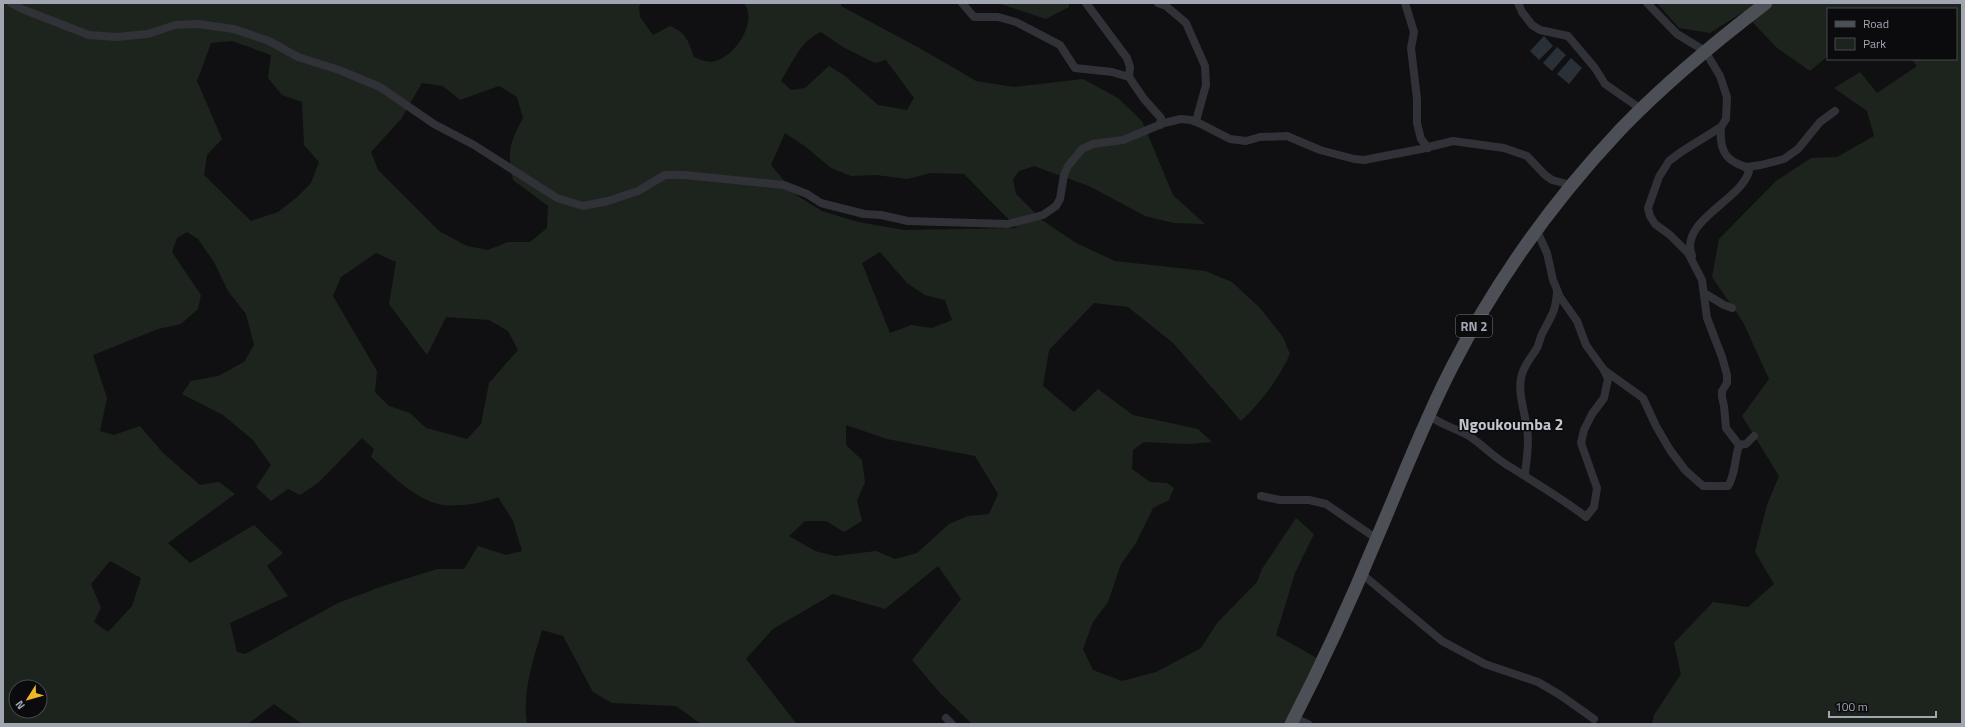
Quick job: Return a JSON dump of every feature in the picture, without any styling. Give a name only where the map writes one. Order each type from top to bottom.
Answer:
[{"type":"main road","name":"RN 2","points":[[1292,721],[1318,671],[1362,574],[1429,415],[1452,367],[1494,293],[1571,185],[1620,130],[1705,51],[1766,3]]},
{"type":"street","points":[[11,3],[22,9],[89,36],[116,37],[148,34],[175,25],[198,24],[234,29],[270,41],[298,57],[339,70],[380,87],[434,124],[474,145],[557,198],[583,206],[608,201],[638,191],[665,175],[684,175],[784,185],[807,194],[821,203],[864,214],[881,215],[908,221],[1008,224],[1043,216],[1056,206],[1060,199],[1064,174],[1068,166],[1082,149],[1093,144],[1123,140],[1160,125],[1181,119],[1196,122],[1230,139],[1246,141],[1260,137],[1287,136],[1320,150],[1354,159],[1364,160],[1428,148],[1452,141],[1504,148],[1527,156],[1545,176],[1552,180],[1571,185]]},
{"type":"street","points":[[962,3],[974,17],[998,17],[1016,22],[1060,45],[1075,68],[1112,72],[1129,77],[1144,99],[1161,118],[1160,125]]},
{"type":"street","points":[[1086,3],[1127,58],[1130,66],[1129,77]]},
{"type":"street","points":[[1158,3],[1166,6],[1186,23],[1205,66],[1206,85],[1196,122]]},
{"type":"street","points":[[1404,3],[1414,32],[1411,48],[1417,99],[1417,123],[1421,139],[1428,148]]},
{"type":"street","points":[[1518,3],[1522,12],[1532,25],[1540,30],[1568,36],[1595,68],[1605,84],[1642,109]]},
{"type":"street","points":[[1647,3],[1677,34],[1705,51],[1723,84],[1727,97],[1726,119],[1721,127],[1680,152],[1669,161],[1659,177],[1648,208],[1650,216],[1655,224],[1680,244],[1694,263]]},
{"type":"street","points":[[1721,127],[1720,139],[1728,158],[1746,167],[1761,165],[1784,159],[1798,148],[1820,122],[1835,111]]},
{"type":"street","points":[[1739,445],[1726,428],[1722,391],[1727,383],[1727,375],[1722,357],[1707,318],[1702,280],[1689,250],[1693,236],[1702,222],[1745,183],[1749,171],[1746,167]]},
{"type":"street","points":[[1429,415],[1440,424],[1467,435],[1512,468],[1525,475],[1586,518],[1590,514],[1594,507],[1597,488],[1581,443],[1584,430],[1592,414],[1604,398],[1608,379],[1604,370],[1586,345],[1577,321],[1553,280],[1546,253],[1537,231]]},
{"type":"street","points":[[1525,475],[1528,450],[1528,430],[1520,394],[1521,377],[1528,361],[1538,347],[1542,334],[1552,319],[1556,307],[1558,290]]},
{"type":"street","points":[[1704,293],[1732,308]]},
{"type":"street","points":[[1604,370],[1643,398],[1656,426],[1670,450],[1685,470],[1703,486],[1728,486],[1733,480],[1734,463],[1739,445]]},
{"type":"street","points":[[1739,445],[1746,444],[1754,436]]},
{"type":"street","points":[[1261,496],[1280,500],[1309,500],[1326,504],[1377,539]]},
{"type":"street","points":[[1362,574],[1442,640],[1485,664],[1538,682],[1560,695],[1594,719]]},
{"type":"street","points":[[946,718],[952,724]]},
{"type":"street","points":[[1292,721],[1308,724]]},
{"type":"green space","points":[[3,3],[642,3],[639,6],[640,17],[653,35],[670,26],[686,38],[694,57],[710,62],[723,58],[743,37],[747,28],[748,19],[748,10],[744,3],[841,3],[841,6],[923,50],[976,81],[1014,87],[1083,79],[1118,98],[1142,121],[1173,195],[1205,224],[1174,223],[1145,216],[1089,186],[1034,166],[1019,171],[1013,179],[1016,194],[1042,220],[1076,243],[1115,261],[1205,271],[1232,282],[1260,308],[1283,337],[1290,354],[1269,390],[1241,421],[1173,343],[1128,307],[1094,303],[1049,350],[1043,386],[1074,412],[1098,389],[1133,415],[1198,429],[1212,442],[1187,444],[1144,442],[1133,450],[1132,469],[1150,482],[1167,483],[1174,488],[1169,500],[1153,508],[1136,543],[1121,564],[1108,602],[1093,622],[1083,649],[1093,670],[1122,681],[1156,672],[1201,648],[1217,623],[1257,582],[1262,569],[1296,518],[1314,534],[1295,573],[1276,635],[1317,658],[1284,724],[972,724],[940,693],[912,660],[961,599],[938,566],[885,609],[833,594],[773,629],[746,659],[796,723],[795,724],[701,724],[676,706],[612,703],[593,692],[563,636],[542,630],[527,689],[527,724],[302,724],[274,704],[248,724],[3,724]],"holes":[[[821,32],[843,47],[875,63],[886,60],[914,98],[907,110],[878,105],[845,76],[829,66],[805,88],[791,90],[781,81],[802,46]],[[232,41],[271,55],[268,78],[282,95],[302,102],[304,145],[319,162],[311,183],[296,198],[278,212],[251,221],[204,175],[207,155],[222,139],[197,81],[211,43]],[[422,83],[443,86],[460,100],[499,86],[517,97],[523,118],[510,148],[510,162],[513,180],[548,206],[547,228],[530,242],[508,242],[488,250],[467,246],[439,231],[378,170],[371,152],[401,119]],[[785,133],[806,147],[831,168],[851,176],[876,175],[907,179],[931,173],[964,174],[1017,228],[904,230],[858,222],[822,211],[796,195],[771,165]],[[187,232],[198,239],[214,262],[228,291],[246,314],[254,345],[244,362],[218,376],[191,381],[182,394],[223,415],[253,440],[271,465],[256,487],[271,501],[288,489],[300,495],[318,483],[362,438],[374,449],[371,457],[406,487],[429,501],[437,504],[454,506],[473,504],[498,497],[513,521],[522,551],[506,555],[478,546],[464,569],[437,569],[383,586],[338,603],[245,654],[237,652],[230,623],[288,596],[267,566],[283,553],[254,525],[190,563],[168,543],[235,494],[219,482],[200,485],[163,453],[140,426],[114,435],[100,431],[107,398],[93,355],[158,329],[181,324],[198,309],[201,295],[172,252],[177,238]],[[880,252],[907,283],[925,295],[945,300],[952,320],[932,328],[911,325],[890,333],[862,263]],[[376,253],[396,262],[389,304],[427,355],[446,317],[489,320],[508,331],[518,350],[489,383],[481,424],[467,439],[426,428],[410,413],[389,406],[375,392],[377,371],[333,296],[341,277]],[[846,425],[887,439],[975,456],[998,494],[989,514],[968,516],[949,524],[917,553],[895,559],[876,551],[835,556],[815,551],[789,536],[805,521],[826,521],[844,532],[862,521],[857,501],[865,482],[862,460],[846,445]],[[110,561],[141,578],[132,606],[108,632],[94,622],[101,608],[91,584]]]},
{"type":"green space","points":[[998,3],[1069,3],[1069,7],[1046,19]]},
{"type":"green space","points":[[1657,3],[1962,3],[1962,724],[1652,724],[1654,715],[1681,674],[1674,643],[1713,602],[1748,607],[1774,584],[1755,552],[1767,505],[1779,476],[1742,416],[1769,379],[1743,322],[1712,277],[1719,239],[1776,181],[1811,158],[1837,157],[1874,136],[1867,111],[1834,88],[1860,72],[1877,93],[1917,66],[1912,60],[1957,60],[1957,8],[1827,8],[1827,57],[1810,71],[1776,47],[1743,12],[1710,33],[1679,28]]},
{"type":"shaded area","points":[[1544,36],[1553,46],[1539,60],[1530,51]]},
{"type":"shaded area","points":[[1557,47],[1566,55],[1552,71],[1543,63]]},
{"type":"shaded area","points":[[1571,58],[1582,68],[1569,84],[1557,74]]},
{"type":"district","name":"Ngoukoumba 2","points":[[1511,424]]}]
